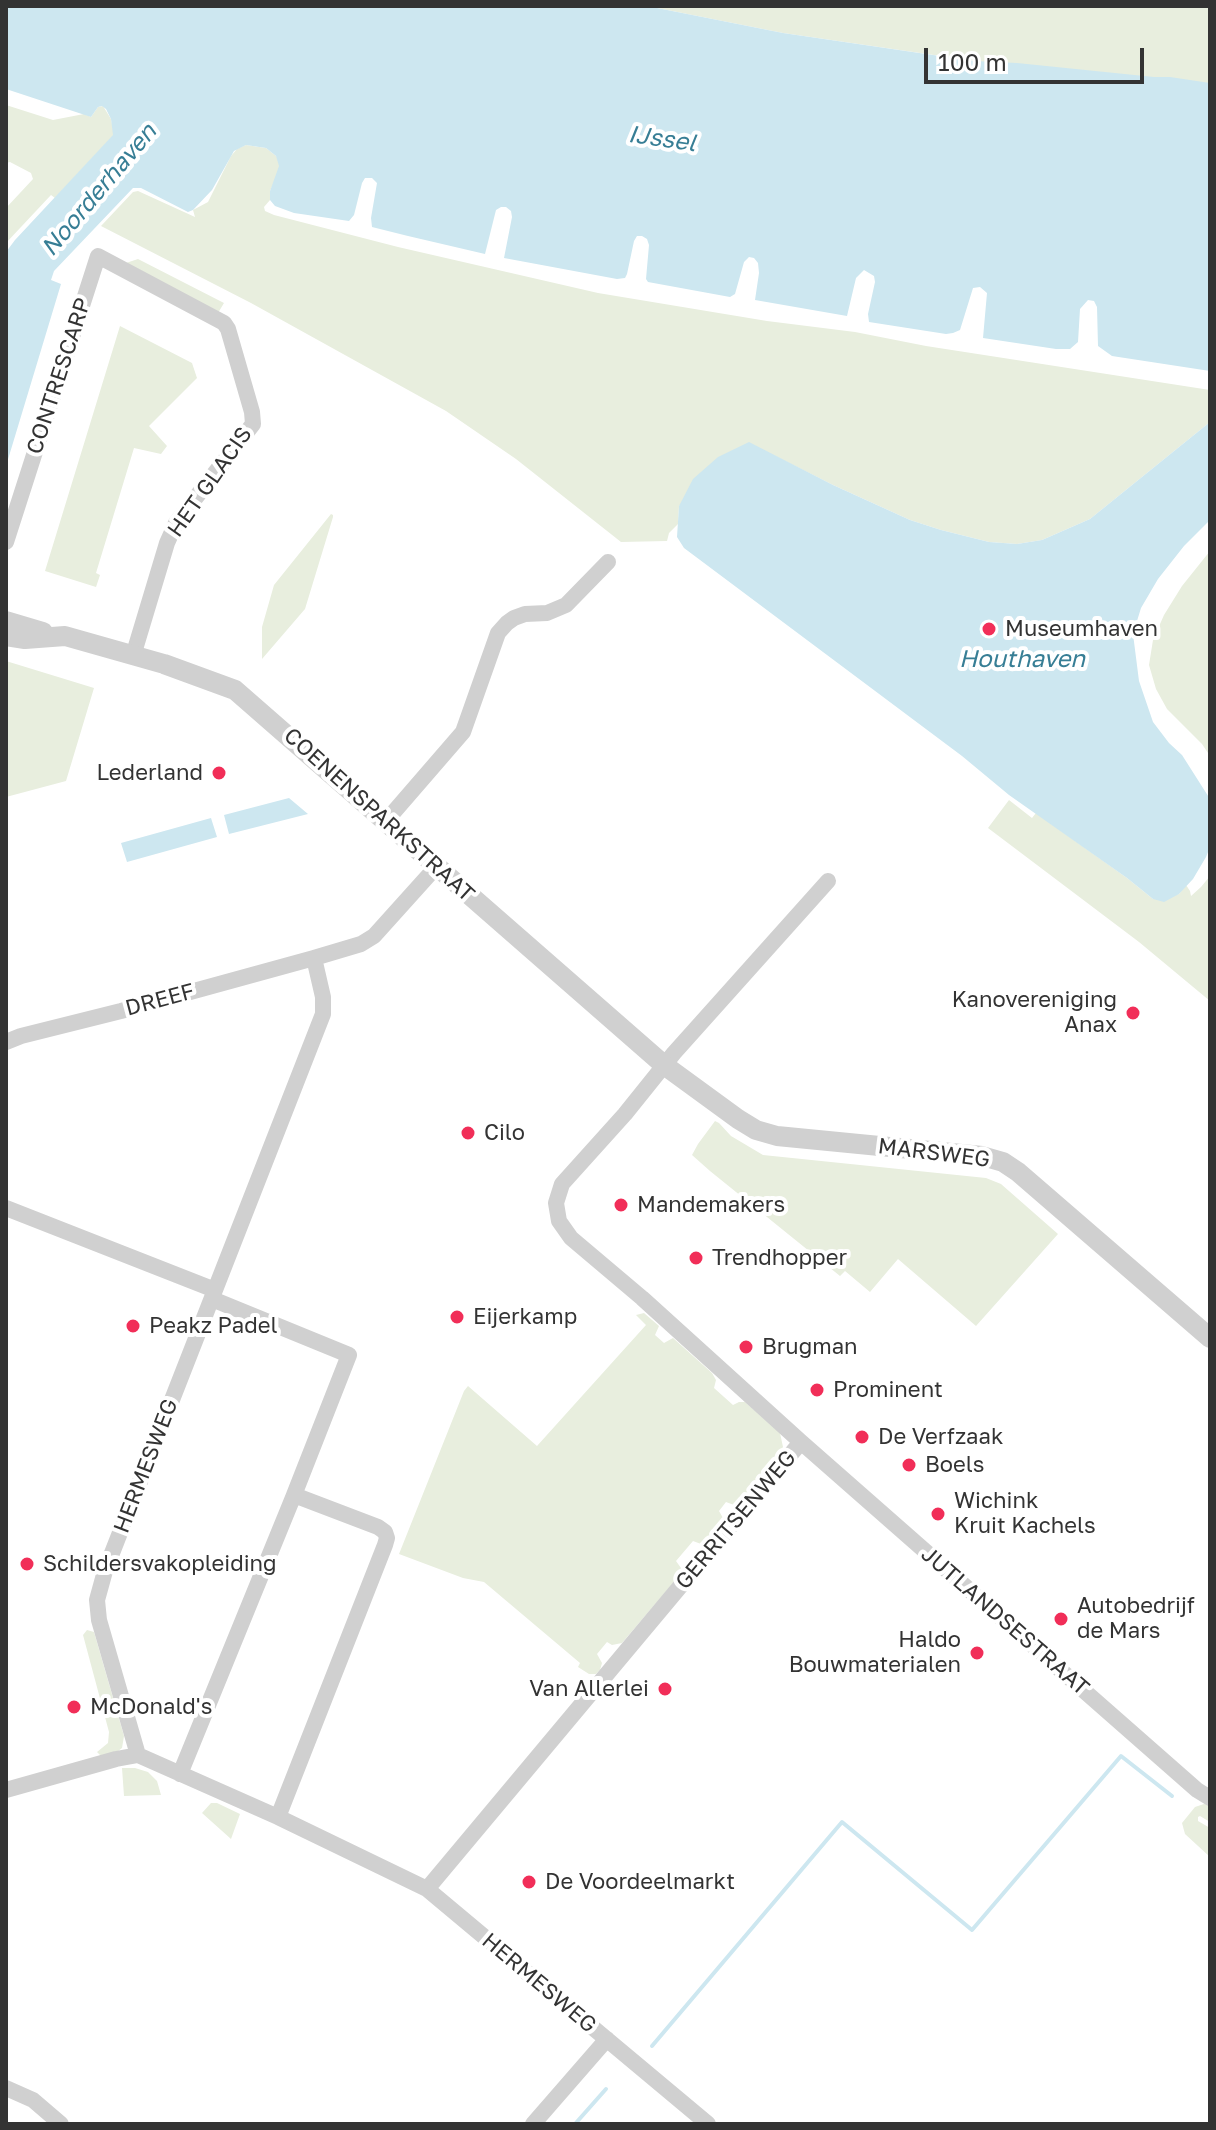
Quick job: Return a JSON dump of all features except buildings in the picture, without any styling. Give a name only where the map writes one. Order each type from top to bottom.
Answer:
[{"type":"street","name":"CONTRESCARP","points":[[6,542],[98,256]]},
{"type":"street","name":"HET GLACIS","points":[[98,256],[224,323],[253,417],[248,433],[176,523],[135,648]]},
{"type":"street","points":[[386,821],[463,732],[498,633],[514,618],[547,613],[566,605],[608,562]]},
{"type":"street","name":"COENENSPARKSTRAAT","points":[[6,621],[55,636]]},
{"type":"street","name":"COENENSPARKSTRAAT","points":[[6,636],[25,639],[65,636],[135,648],[235,690],[664,1065]]},
{"type":"street","points":[[314,958],[361,944],[374,936],[437,866]]},
{"type":"street","points":[[664,1065],[828,881]]},
{"type":"street","name":"DREEF","points":[[6,1042],[314,958]]},
{"type":"street","name":"HERMESWEG","points":[[314,958],[323,997],[323,1014],[105,1571],[97,1600],[107,1652],[138,1755],[278,1817],[427,1889],[708,2124]]},
{"type":"street","name":"MARSWEG","points":[[664,1065],[756,1130],[777,1136],[982,1156],[1003,1162],[1210,1338]]},
{"type":"street","name":"GERRITSENWEG","points":[[427,1889],[801,1442],[571,1238],[559,1221],[556,1203],[562,1184],[664,1065]]},
{"type":"street","points":[[6,1208],[214,1294],[349,1355],[180,1774]]},
{"type":"street","name":"JUTLANDSESTRAAT","points":[[801,1442],[1197,1790],[1210,1798]]},
{"type":"street","points":[[278,1817],[387,1538],[378,1527],[294,1495]]},
{"type":"street","points":[[6,1790],[138,1755]]},
{"type":"street","points":[[533,2124],[607,2039]]},
{"type":"street","points":[[6,2088],[33,2100],[61,2124]]},
{"type":"green space","points":[[647,6],[1210,6],[1210,113],[1010,87],[975,61],[783,33]]},
{"type":"green space","points":[[6,105],[53,120],[84,114],[91,117],[98,107],[103,106],[111,119],[114,135],[55,198],[51,195],[6,243],[6,208],[33,179],[31,173],[10,162],[6,163]]},
{"type":"green space","points":[[246,145],[266,148],[279,161],[270,200],[264,207],[265,211],[274,215],[598,293],[1210,390],[1210,422],[1090,519],[1042,540],[1017,544],[989,542],[910,520],[749,443],[679,506],[678,524],[669,533],[667,541],[621,542],[516,459],[446,411],[251,303],[101,226],[133,192],[138,191],[195,217],[193,210],[208,202],[231,156]]},
{"type":"green space","points":[[138,259],[224,303],[218,313],[126,263]]},
{"type":"green space","points":[[120,326],[192,363],[197,378],[149,426],[167,446],[161,454],[134,448],[96,573],[100,575],[96,587],[45,571]]},
{"type":"green space","points":[[331,514],[333,517],[305,609],[262,659],[262,627],[274,585]]},
{"type":"green space","points":[[1210,551],[1210,756],[1167,709],[1156,689],[1149,665],[1153,640],[1164,615]]},
{"type":"green space","points":[[6,661],[94,688],[66,781],[6,797]]},
{"type":"green space","points":[[1009,800],[1032,818],[1036,813],[1153,899],[1179,894],[1186,885],[1191,896],[1210,876],[1210,1001],[1139,942],[988,828]]},
{"type":"green space","points":[[715,1121],[731,1136],[763,1155],[986,1178],[1001,1184],[1058,1234],[976,1326],[898,1259],[870,1292],[845,1271],[840,1276],[692,1155]]},
{"type":"green space","points":[[644,1313],[659,1326],[655,1335],[664,1343],[673,1338],[712,1373],[716,1380],[714,1388],[733,1405],[745,1402],[780,1433],[783,1447],[739,1504],[726,1502],[719,1511],[723,1524],[706,1543],[693,1541],[676,1561],[681,1568],[679,1576],[622,1643],[612,1645],[607,1642],[597,1654],[602,1663],[600,1670],[589,1674],[484,1582],[463,1578],[399,1554],[468,1386],[537,1446],[646,1325],[636,1315]]},
{"type":"green space","points":[[87,1630],[94,1632],[124,1736],[122,1748],[113,1755],[101,1756],[97,1752],[108,1743],[109,1732],[83,1635]]},
{"type":"green space","points":[[122,1768],[148,1772],[157,1781],[161,1795],[124,1796]]},
{"type":"green space","points":[[211,1803],[240,1814],[231,1839],[202,1813]]},
{"type":"green space","points":[[1210,1805],[1210,1822],[1200,1816],[1198,1821],[1210,1828],[1210,1857],[1185,1834],[1182,1823],[1195,1807]]},
{"type":"water","points":[[6,6],[647,6],[783,33],[974,61],[1210,83],[1210,371],[1112,356],[1098,346],[1097,307],[1094,301],[1088,300],[1080,309],[1078,342],[1070,349],[1056,349],[983,338],[987,293],[980,287],[973,288],[960,330],[946,334],[869,322],[875,282],[874,276],[864,270],[856,278],[847,316],[755,300],[758,263],[749,257],[744,262],[735,294],[730,297],[648,282],[649,245],[642,236],[637,236],[634,241],[625,278],[504,258],[512,217],[506,207],[496,210],[485,254],[372,227],[377,183],[372,178],[365,178],[362,183],[354,215],[349,221],[294,213],[275,206],[270,200],[279,166],[276,156],[266,148],[246,145],[234,151],[212,190],[188,212],[141,188],[133,188],[54,271],[51,280],[61,284],[6,466],[6,252],[113,135],[111,119],[102,106],[91,117],[6,89]]},
{"type":"water","name":"Houthaven","points":[[1210,422],[1210,520],[1158,579],[1141,608],[1133,634],[1139,681],[1153,722],[1182,755],[1210,799],[1210,847],[1206,857],[1193,879],[1179,894],[1164,902],[1153,899],[1009,795],[962,756],[684,548],[677,537],[679,506],[693,479],[718,457],[749,442],[910,520],[989,542],[1017,544],[1042,540],[1090,519]]},
{"type":"water","points":[[289,798],[308,814],[229,834],[224,815]]},
{"type":"water","points":[[211,818],[217,837],[127,862],[121,843]]},
{"type":"waterway","points":[[652,2046],[842,1822],[972,1930],[1121,1756],[1172,1796]]},
{"type":"waterway","points":[[575,2124],[606,2089]]},
{"type":"place","name":"Museumhaven","points":[[989,629]]},
{"type":"place","name":"Lederland","points":[[219,773]]},
{"type":"place","name":"Kanovereniging Anax","points":[[1133,1013]]},
{"type":"place","name":"Cilo","points":[[468,1133]]},
{"type":"place","name":"Mandemakers","points":[[621,1205]]},
{"type":"place","name":"Trendhopper","points":[[696,1258]]},
{"type":"place","name":"Eijerkamp","points":[[457,1317]]},
{"type":"place","name":"Peakz Padel","points":[[133,1326]]},
{"type":"place","name":"Brugman","points":[[746,1347]]},
{"type":"place","name":"Prominent","points":[[817,1390]]},
{"type":"place","name":"De Verfzaak","points":[[862,1437]]},
{"type":"place","name":"Boels","points":[[909,1465]]},
{"type":"place","name":"Wichink Kruit Kachels","points":[[938,1514]]},
{"type":"place","name":"Schildersvakopleiding","points":[[27,1564]]},
{"type":"place","name":"Autobedrijf de Mars","points":[[1061,1619]]},
{"type":"place","name":"Haldo Bouwmaterialen","points":[[977,1653]]},
{"type":"place","name":"Van Allerlei","points":[[665,1689]]},
{"type":"place","name":"McDonald's","points":[[74,1707]]},
{"type":"place","name":"De Voordeelmarkt","points":[[529,1882]]},
{"type":"water label","name":"IJssel","points":[[662,139]]},
{"type":"water label","name":"Noorderhaven","points":[[99,190]]}]
